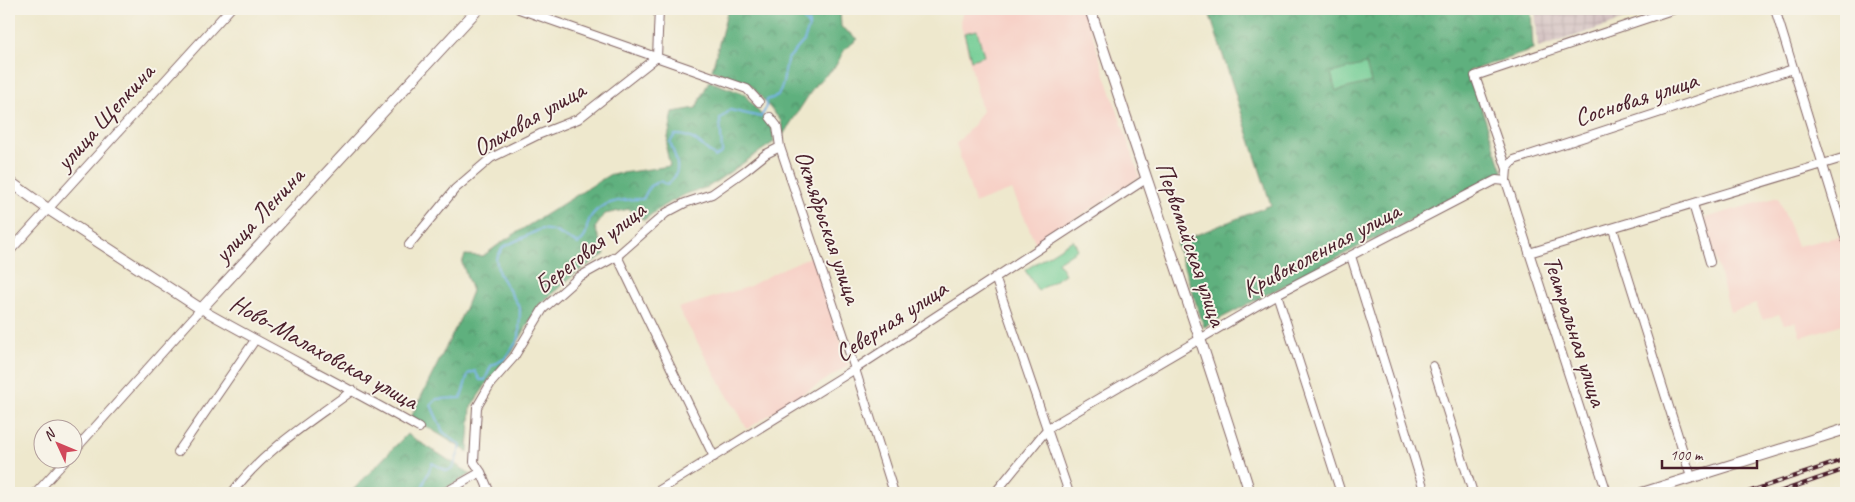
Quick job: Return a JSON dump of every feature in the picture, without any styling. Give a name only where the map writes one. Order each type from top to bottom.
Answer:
[{"type":"main road","name":"улица Ленина","points":[[201,309],[478,9]]},
{"type":"main road","name":"Первомайская улица","points":[[1090,9],[1201,339],[1250,493]]},
{"type":"main road","name":"Ново-Малаховская улица","points":[[9,181],[48,209],[201,309]]},
{"type":"main road","points":[[1642,493],[1846,429]]},
{"type":"street","name":"улица Щепкина","points":[[9,252],[230,9]]},
{"type":"street","points":[[519,9],[747,89],[759,102]]},
{"type":"street","points":[[658,57],[659,9]]},
{"type":"street","points":[[1506,181],[1507,169],[1475,76],[1676,9]]},
{"type":"street","points":[[1775,9],[1846,240]]},
{"type":"street","name":"Ольховая улица","points":[[409,245],[455,189],[491,158],[540,134],[578,119],[658,57]]},
{"type":"street","name":"Сосновая улица","points":[[1507,169],[1514,160],[1793,70]]},
{"type":"street","name":"Октябрьская улица","points":[[770,117],[777,126],[780,147],[855,369],[894,493]]},
{"type":"street","name":"Береговая улица","points":[[490,493],[481,472],[474,462],[476,407],[491,383],[514,357],[543,310],[579,277],[617,256],[666,213],[685,203],[712,194],[766,154],[780,147]]},
{"type":"street","points":[[1530,253],[1846,158]]},
{"type":"street","name":"Северная улица","points":[[655,493],[855,369],[1146,180]]},
{"type":"street","name":"Кривоколенная улица","points":[[996,493],[1048,428],[1277,294],[1496,180],[1506,181]]},
{"type":"street","name":"Театральная улица","points":[[1506,181],[1607,493]]},
{"type":"street","points":[[1693,204],[1710,262]]},
{"type":"street","points":[[1613,229],[1690,477]]},
{"type":"street","points":[[617,256],[714,457]]},
{"type":"street","points":[[1351,256],[1425,493]]},
{"type":"street","points":[[995,277],[1069,493]]},
{"type":"street","points":[[1277,294],[1341,493]]},
{"type":"street","name":"Ново-Малаховская улица","points":[[201,309],[255,340],[353,390],[418,428]]},
{"type":"street","name":"улица Ленина","points":[[82,441],[201,309]]},
{"type":"street","points":[[178,452],[255,340]]},
{"type":"street","points":[[1432,366],[1473,493]]},
{"type":"street","points":[[232,493],[271,450],[353,390]]},
{"type":"street","points":[[36,493],[57,470]]},
{"type":"street","points":[[444,493],[481,472]]},
{"type":"shaded area","points":[[964,9],[1085,9],[1104,72],[1140,177],[1036,244],[1012,190],[975,203],[956,144],[973,125],[982,111],[960,21]]},
{"type":"shaded area","points":[[1535,9],[1658,9],[1538,48]]},
{"type":"shaded area","points":[[1778,197],[1797,246],[1842,236],[1846,248],[1846,323],[1801,337],[1795,322],[1784,324],[1779,314],[1763,320],[1756,304],[1730,312],[1705,218]]},
{"type":"shaded area","points":[[812,256],[849,365],[747,429],[678,308],[748,287]]},
{"type":"green space","points":[[728,9],[840,9],[841,27],[858,39],[845,49],[835,67],[816,84],[783,135],[781,121],[750,84],[712,70]]},
{"type":"green space","points":[[1208,9],[1531,9],[1533,50],[1469,71],[1503,172],[1204,327],[1176,243],[1271,205]]},
{"type":"green space","points":[[977,30],[984,56],[971,60],[964,33]]},
{"type":"green space","points":[[1366,64],[1371,82],[1336,91],[1331,73]]},
{"type":"green space","points":[[709,81],[744,94],[772,128],[774,142],[708,187],[688,193],[663,206],[644,220],[629,209],[605,214],[595,228],[605,254],[576,273],[538,306],[512,353],[489,380],[471,407],[468,452],[411,417],[464,311],[472,291],[462,263],[465,255],[483,256],[505,240],[609,175],[670,166],[666,148],[673,112],[696,108]]},
{"type":"green space","points":[[1073,240],[1078,249],[1058,262],[1065,274],[1038,291],[1025,270]]},
{"type":"green space","points":[[407,434],[471,474],[437,493],[350,493]]},
{"type":"waterway","points":[[420,493],[432,463],[447,471],[453,468],[461,446],[443,432],[431,405],[437,399],[461,398],[468,374],[475,371],[480,380],[485,380],[491,366],[506,358],[519,338],[520,308],[499,274],[496,259],[503,247],[541,229],[554,231],[578,244],[585,236],[588,223],[597,210],[619,201],[643,199],[650,186],[660,181],[667,185],[672,180],[677,170],[677,165],[670,142],[675,135],[687,136],[702,145],[715,157],[722,153],[720,119],[730,110],[761,117],[767,100],[778,96],[783,83],[787,60],[804,41],[809,27],[797,9]]},
{"type":"waterway","points":[[808,9],[809,26]]},
{"type":"railway","points":[[1745,493],[1846,459]]},
{"type":"railway","points":[[1776,493],[1846,469]]}]
